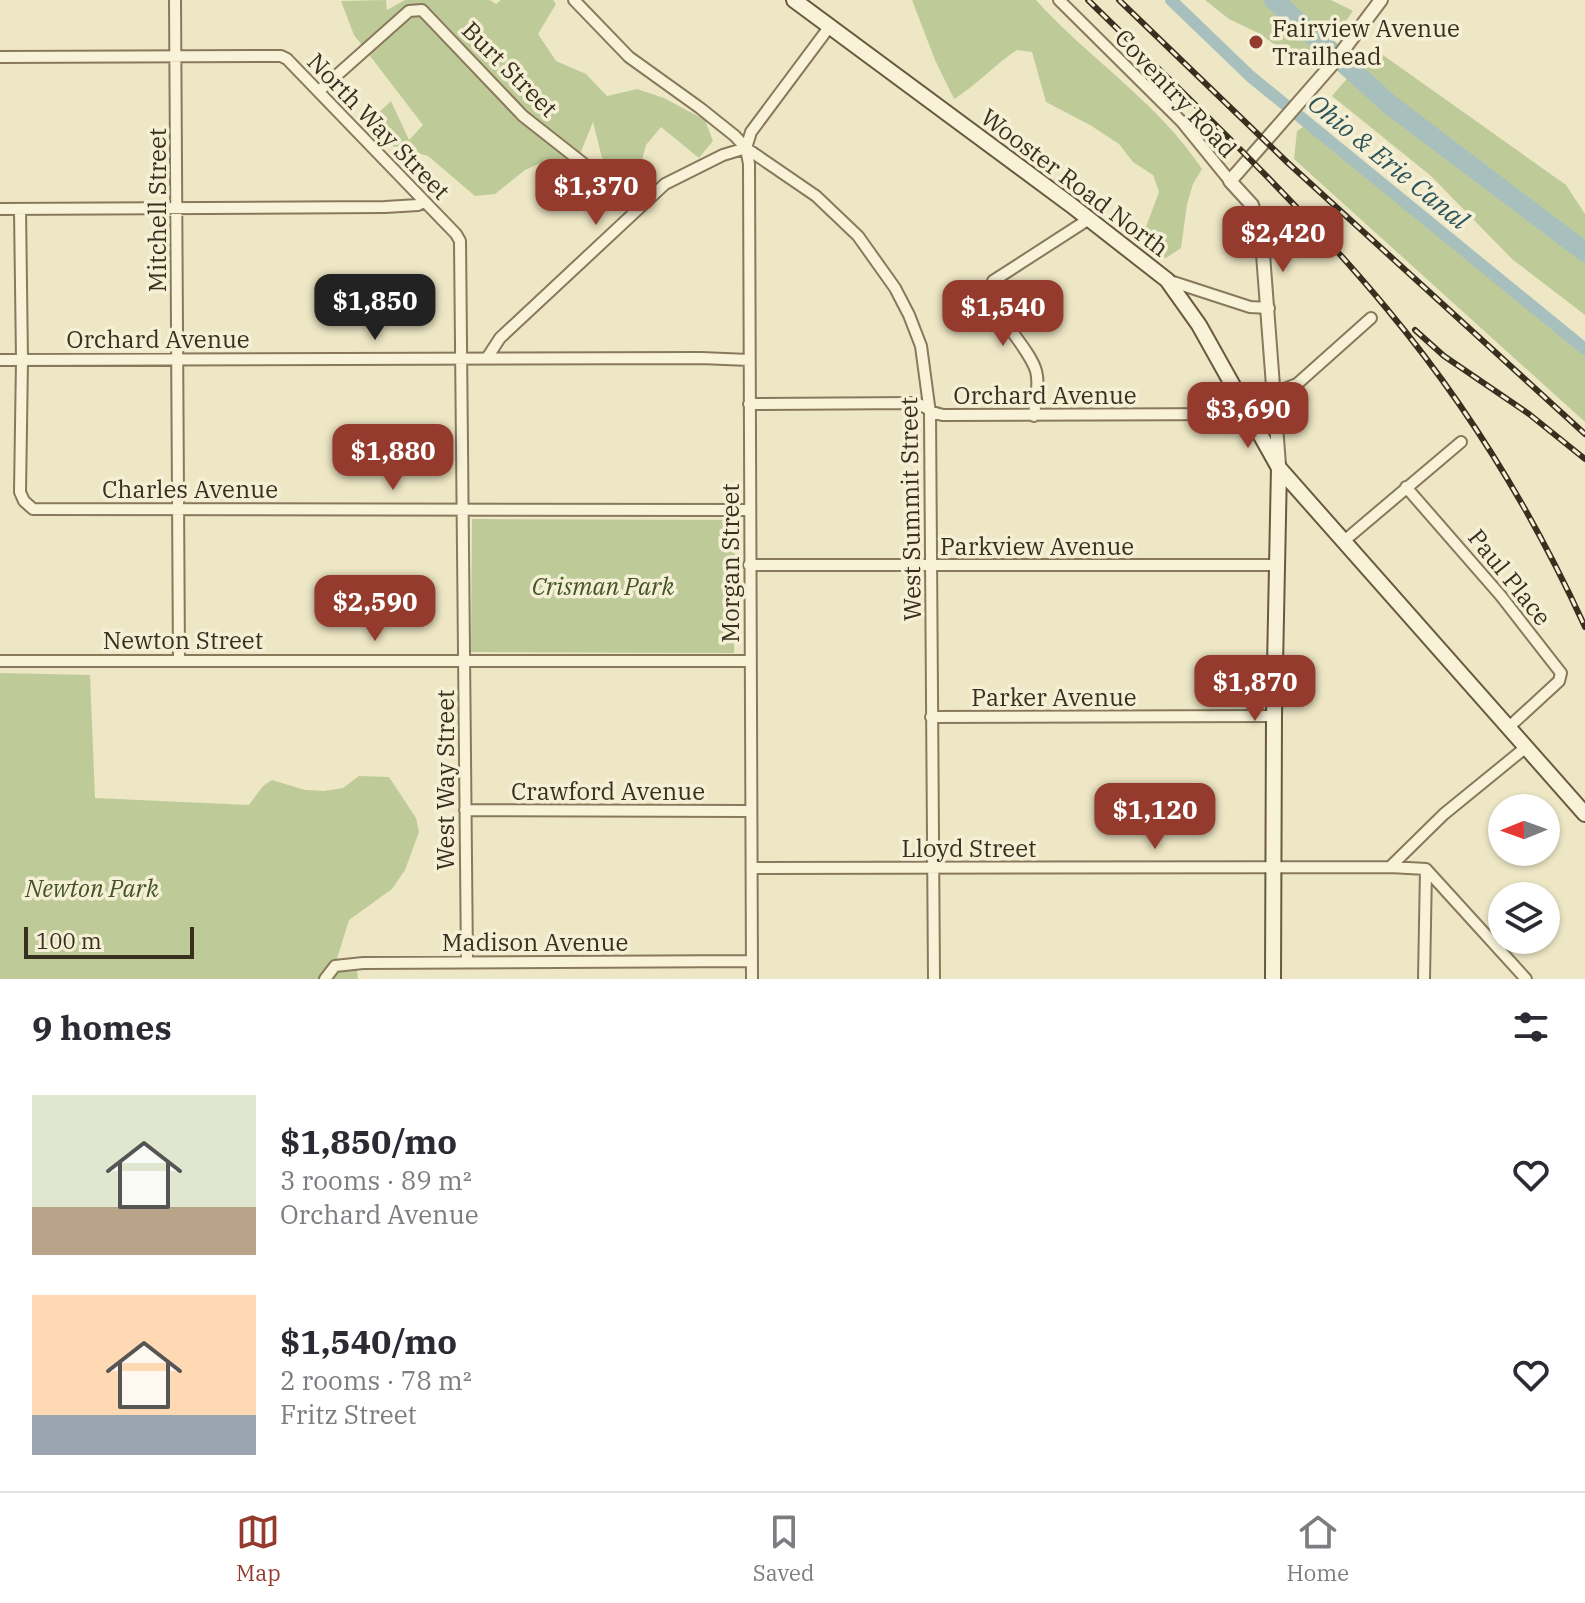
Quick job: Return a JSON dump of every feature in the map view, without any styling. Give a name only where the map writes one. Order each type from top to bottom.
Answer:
[{"type":"main road","name":"Wooster Road North","points":[[794,0],[1167,280],[1199,325],[1279,468],[1585,814]]},
{"type":"main road","points":[[1273,979],[1279,468]]},
{"type":"street","name":"Mitchell Street","points":[[175,0],[179,659]]},
{"type":"street","name":"West Summit Street","points":[[574,0],[622,51],[700,108],[746,148],[831,209],[858,236],[895,288],[921,346],[930,413],[934,979]]},
{"type":"street","name":"Coventry Road","points":[[1059,0],[1182,122],[1230,181]]},
{"type":"street","points":[[1279,468],[1269,308],[1258,220],[1252,205],[1230,181],[1335,61],[1381,0]]},
{"type":"street","name":"Burt Street","points":[[319,91],[409,11],[422,10],[523,116],[637,209]]},
{"type":"street","points":[[487,358],[500,338],[665,184],[723,155],[746,148],[751,132],[830,26]]},
{"type":"street","name":"North Way Street","points":[[0,57],[281,56],[287,59],[460,241],[463,358]]},
{"type":"street","name":"Morgan Street","points":[[746,148],[749,164],[752,979]]},
{"type":"street","points":[[0,209],[385,207],[423,202]]},
{"type":"street","points":[[20,209],[22,360]]},
{"type":"street","points":[[1034,416],[1036,371],[994,303],[990,285],[1089,219]]},
{"type":"street","points":[[1167,280],[1250,307],[1269,308]]},
{"type":"street","points":[[1274,393],[1297,384],[1371,318]]},
{"type":"street","name":"West Way Street","points":[[463,358],[467,962]]},
{"type":"street","name":"Orchard Avenue","points":[[0,360],[749,360]]},
{"type":"street","name":"Charles Avenue","points":[[22,360],[22,497],[33,509],[749,510]]},
{"type":"street","name":"Orchard Avenue","points":[[749,404],[914,403],[922,404],[930,413],[1034,416],[1250,414]]},
{"type":"street","points":[[1344,541],[1461,442]]},
{"type":"street","name":"Paul Place","points":[[1406,487],[1501,596],[1561,673],[1559,681],[1509,727]]},
{"type":"street","name":"Parkview Avenue","points":[[749,565],[1277,565]]},
{"type":"street","name":"Newton Street","points":[[0,661],[751,661]]},
{"type":"street","name":"Parker Avenue","points":[[931,717],[1274,716]]},
{"type":"street","points":[[1390,867],[1444,814],[1525,748]]},
{"type":"street","name":"Crawford Avenue","points":[[465,810],[750,811]]},
{"type":"street","name":"Lloyd Street","points":[[752,868],[1426,869]]},
{"type":"street","points":[[1424,979],[1426,869]]},
{"type":"street","points":[[1426,869],[1526,979]]},
{"type":"street","name":"Madison Avenue","points":[[325,979],[330,969],[342,964],[752,961]]},
{"type":"green space","points":[[386,0],[387,10],[405,0],[490,0],[496,4],[501,0],[553,0],[556,4],[538,34],[556,61],[586,74],[607,96],[637,89],[664,98],[705,120],[713,141],[699,158],[661,127],[646,145],[640,167],[629,175],[602,158],[593,122],[570,179],[559,165],[538,164],[525,170],[495,194],[475,196],[428,156],[375,141],[371,120],[391,101],[409,140],[423,125],[354,35],[341,1]]},
{"type":"green space","points":[[912,0],[1036,0],[1165,123],[1202,169],[1187,204],[1181,248],[1166,258],[1149,252],[1143,235],[1159,192],[1153,175],[1133,162],[1119,144],[1046,102],[1032,52],[1017,50],[954,99]]},
{"type":"green space","points":[[1205,0],[1331,0],[1353,11],[1311,69],[1258,33],[1229,19]]},
{"type":"green space","points":[[1373,48],[1566,185],[1585,214],[1585,315],[1512,259],[1431,176],[1332,96]]},
{"type":"green space","points":[[1309,123],[1585,349],[1585,422],[1294,159],[1297,131]]},
{"type":"green space","name":"Crisman Park","points":[[472,519],[735,520],[734,653],[471,652]]},
{"type":"green space","name":"Newton Park","points":[[0,673],[90,675],[95,798],[249,805],[263,786],[272,780],[305,790],[324,791],[343,788],[359,776],[389,777],[416,818],[419,832],[405,870],[392,889],[349,920],[335,965],[356,963],[358,979],[0,979]]},
{"type":"waterway","name":"Ohio & Erie Canal","points":[[1171,0],[1250,76],[1585,349]]},
{"type":"waterway","points":[[1274,0],[1389,104],[1585,252]]},
{"type":"railway","points":[[1088,0],[1279,189],[1387,309],[1444,383],[1496,461],[1543,543],[1585,627]]},
{"type":"railway","points":[[1119,0],[1288,163],[1585,434]]},
{"type":"railway","points":[[1415,330],[1444,356],[1529,414],[1585,459]]},
{"type":"place","name":"Fairview Avenue Trailhead","points":[[1256,42]]}]
